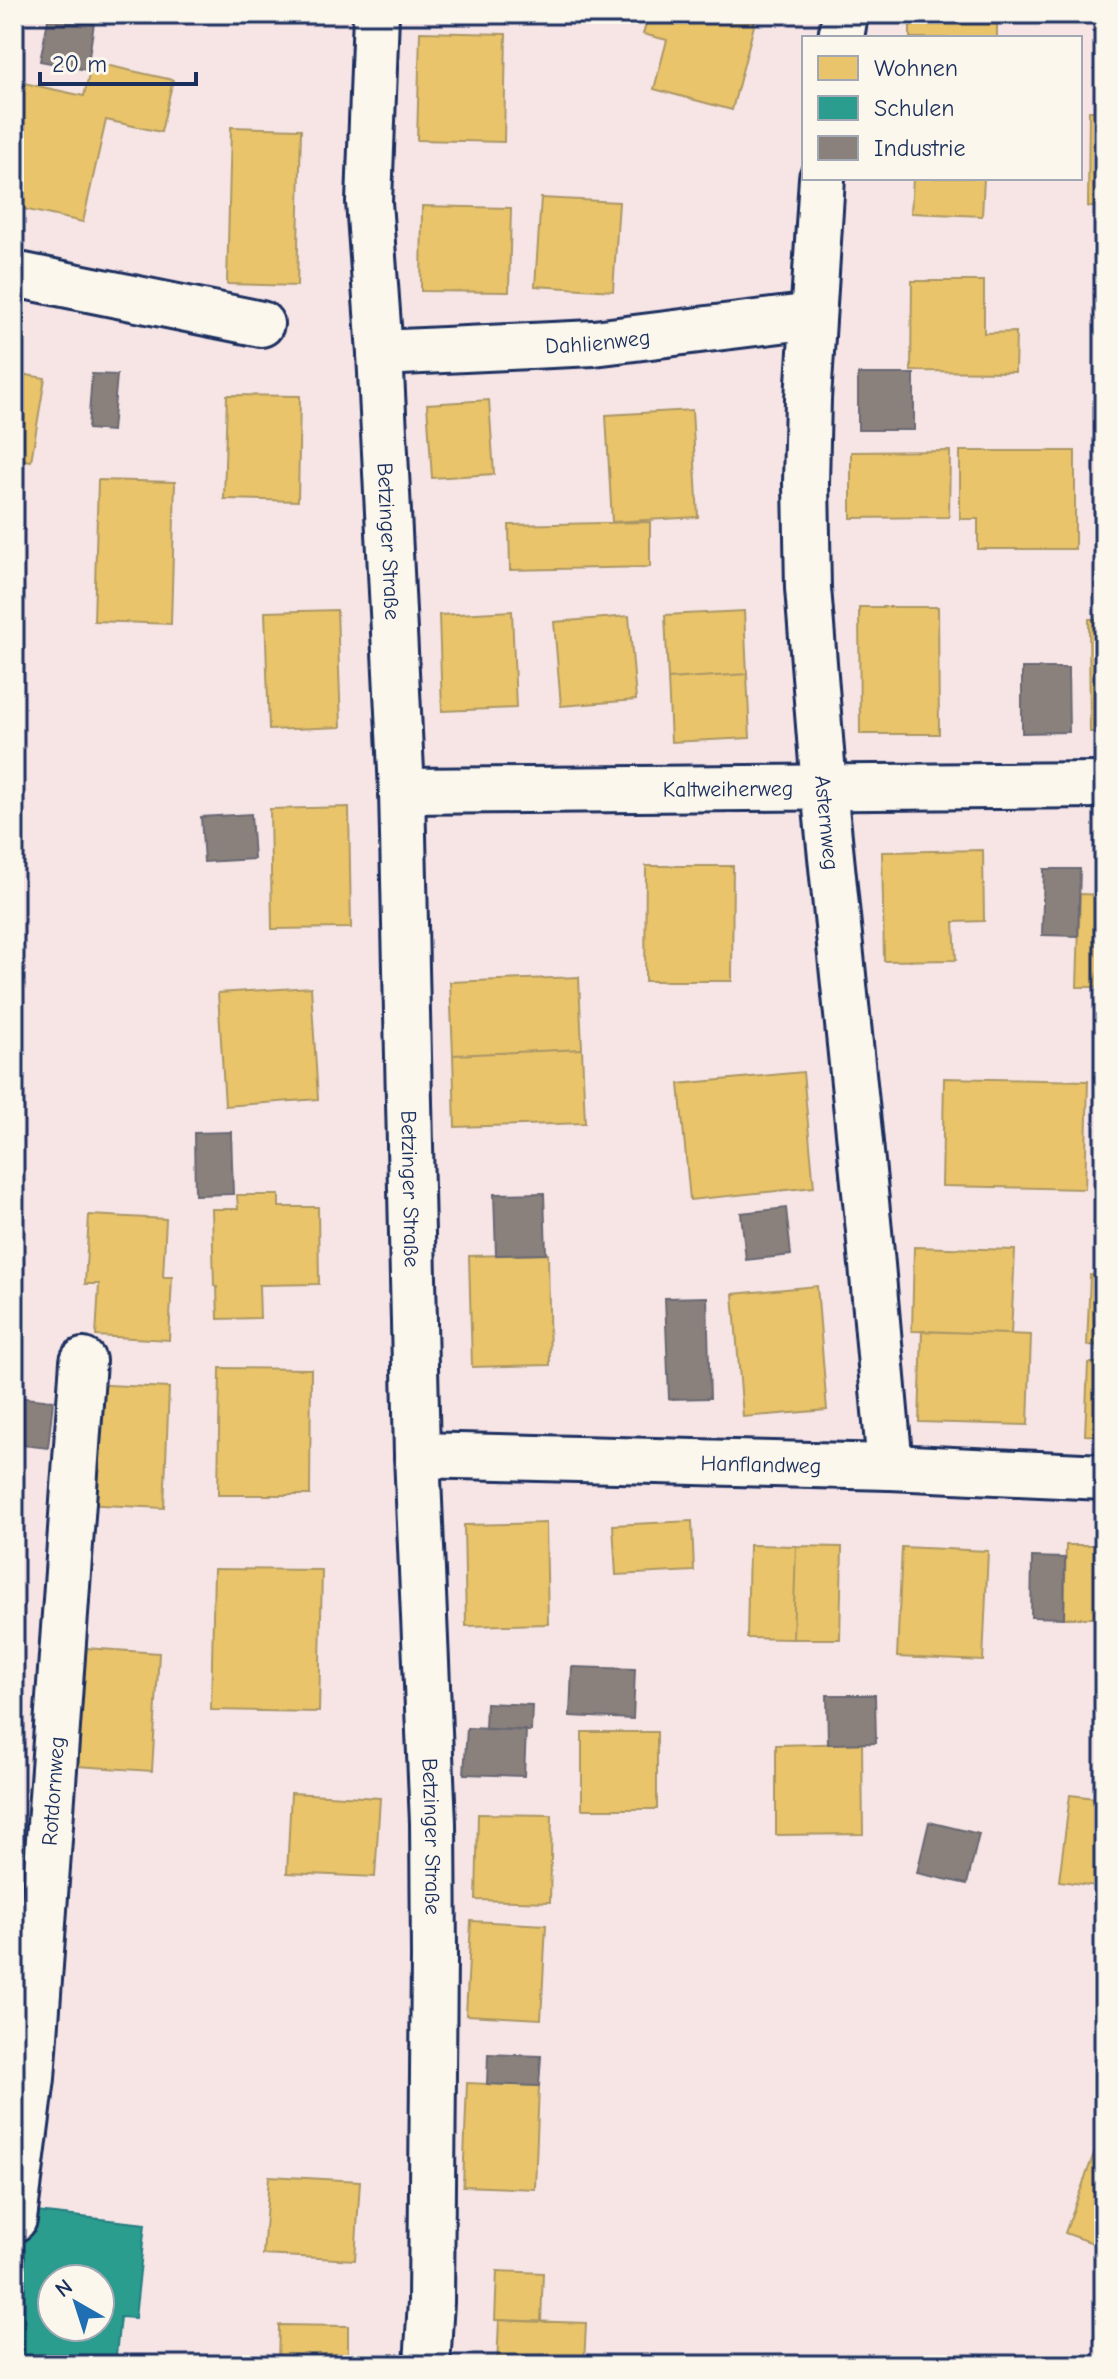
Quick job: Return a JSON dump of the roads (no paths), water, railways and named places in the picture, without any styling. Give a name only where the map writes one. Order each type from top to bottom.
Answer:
[{"type":"street","name":"Betzinger Straße","points":[[376,14],[369,202],[380,353],[402,791],[417,1455],[433,1823],[431,2302],[427,2365]]},
{"type":"street","points":[[841,36],[845,14]]},
{"type":"street","name":"Asternweg","points":[[822,180],[806,483],[808,573],[824,788],[871,1246],[890,1467]]},
{"type":"street","points":[[14,274],[261,324]]},
{"type":"street","name":"Dahlienweg","points":[[380,353],[594,343],[813,316]]},
{"type":"street","name":"Kaltweiherweg","points":[[402,791],[1104,785]]},
{"type":"street","name":"Rotdornweg","points":[[14,2219],[32,2078],[83,1361]]},
{"type":"street","name":"Hanflandweg","points":[[417,1455],[890,1467],[1104,1477]]}]
